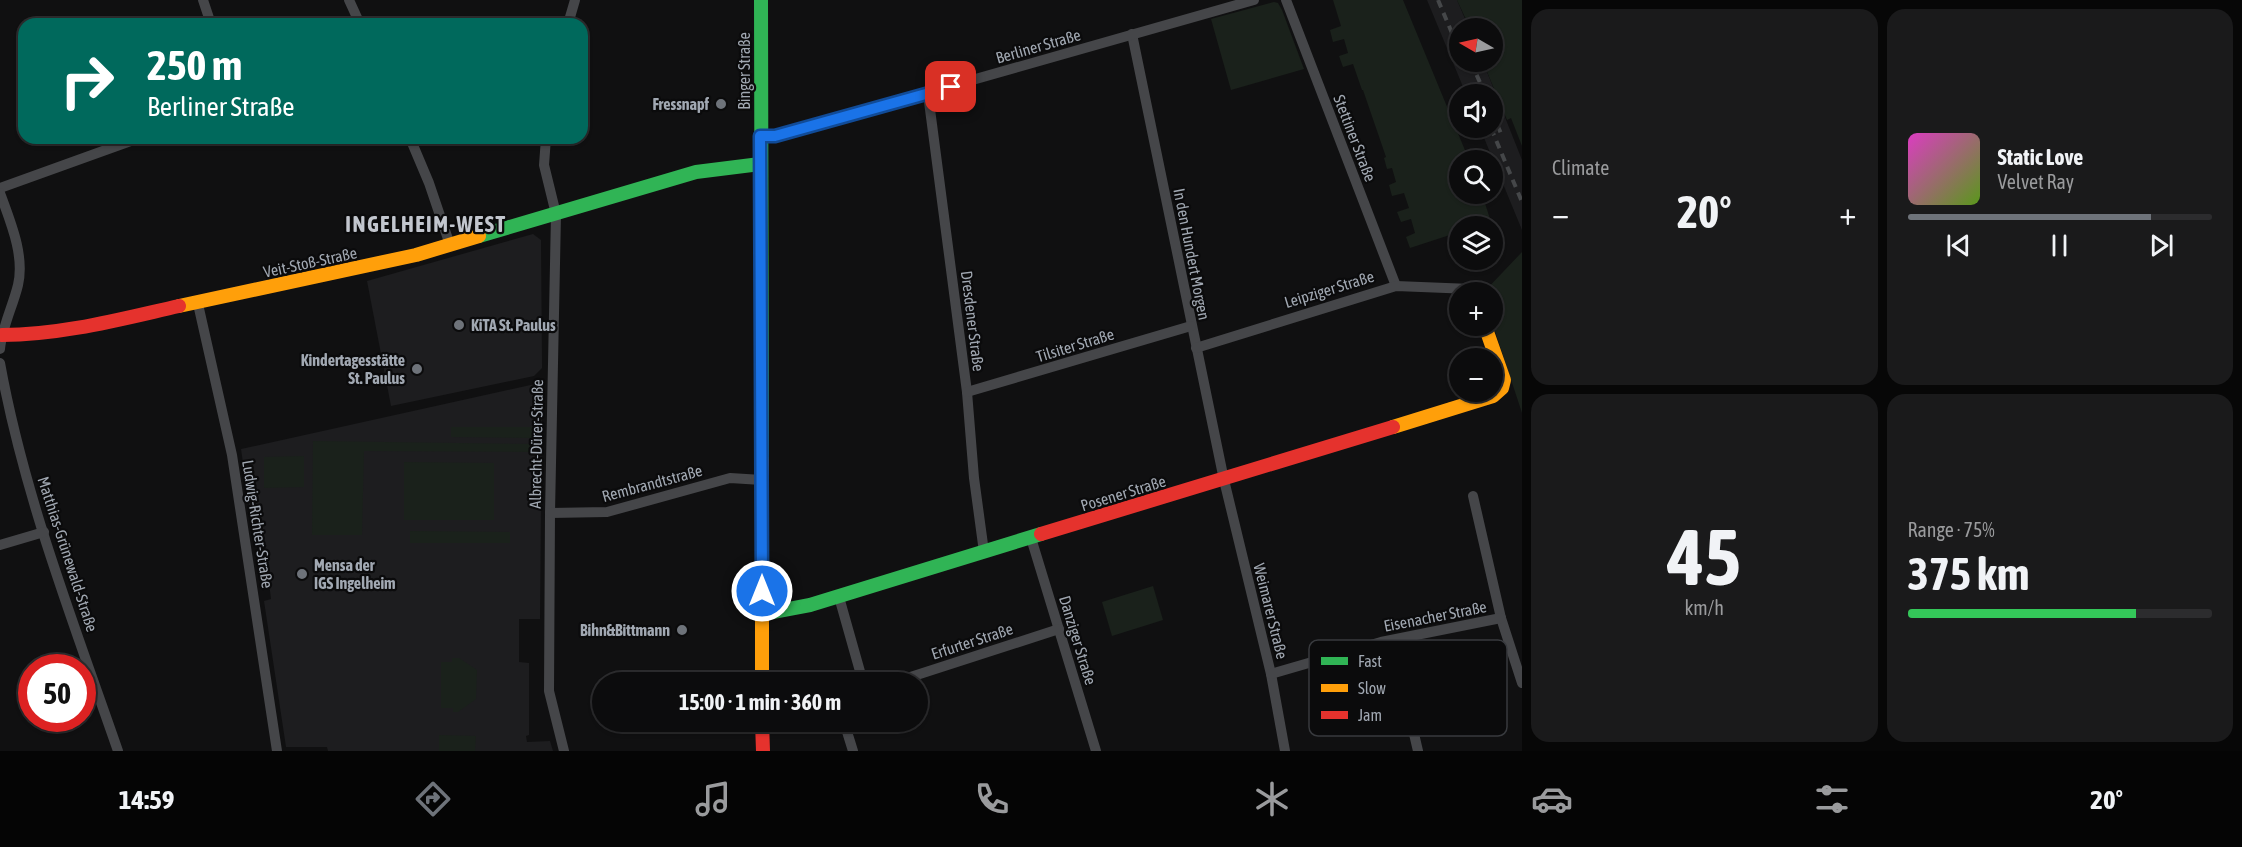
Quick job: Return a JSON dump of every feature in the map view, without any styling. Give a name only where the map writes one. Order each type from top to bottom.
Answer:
[{"type":"street","points":[[203,0],[210,18]]},
{"type":"street","points":[[349,0],[357,18]]},
{"type":"street","points":[[570,18],[575,0]]},
{"type":"street","name":"Binger Straße","points":[[760,0],[762,672]]},
{"type":"street","name":"Berliner Straße","points":[[760,136],[775,136],[928,94],[1254,0]]},
{"type":"street","name":"Stettiner Straße","points":[[1286,0],[1396,286]]},
{"type":"street","name":"In den Hundert Morgen","points":[[1132,34],[1224,480]]},
{"type":"street","name":"Dresdener Straße","points":[[928,94],[967,392],[974,478],[984,552]]},
{"type":"street","points":[[1,342],[19,282],[20,264],[0,191],[123,144]]},
{"type":"street","points":[[413,144],[429,183],[450,245]]},
{"type":"street","name":"Albrecht-Dürer-Straße","points":[[546,144],[544,165],[556,214],[549,691],[564,751]]},
{"type":"street","name":"Veit-Stoß-Straße","points":[[1,342],[198,304],[416,255],[696,172],[760,164]]},
{"type":"street","name":"Leipziger Straße","points":[[1196,348],[1396,286],[1449,288]]},
{"type":"street","name":"Ludwig-Richter-Straße","points":[[198,304],[232,455],[278,751]]},
{"type":"street","name":"Tilsiter Straße","points":[[967,392],[1191,326]]},
{"type":"street","name":"Posener Straße","points":[[762,614],[778,613],[839,597],[1493,396],[1502,388],[1504,380],[1489,336]]},
{"type":"street","name":"Matthias-Grünewald-Straße","points":[[0,363],[16,434],[44,532],[118,751]]},
{"type":"street","name":"Rembrandtstraße","points":[[550,513],[607,512],[730,478],[762,480]]},
{"type":"street","name":"Weimarer Straße","points":[[1224,480],[1271,674],[1285,751]]},
{"type":"street","name":"Eisenacher Straße","points":[[1473,496],[1502,618],[1522,683]]},
{"type":"street","points":[[0,545],[44,532]]},
{"type":"street","name":"Danziger Straße","points":[[1031,538],[1096,751]]},
{"type":"street","points":[[839,597],[860,672]]},
{"type":"street","name":"Eisenacher Straße","points":[[1392,640],[1502,618]]},
{"type":"street","name":"Erfurter Straße","points":[[926,672],[1059,629]]},
{"type":"street","name":"Eisenacher Straße","points":[[1271,674],[1309,663]]},
{"type":"street","points":[[762,732],[762,751]]},
{"type":"street","points":[[847,732],[853,751]]},
{"type":"street","points":[[1414,736],[1418,751]]},
{"type":"shaded area","points":[[1333,0],[1403,0],[1449,112],[1449,138],[1460,138],[1465,150],[1449,150],[1449,204],[1485,204],[1489,216],[1449,216],[1449,235],[1410,248],[1406,237],[1415,233],[1411,219],[1401,222],[1397,212],[1409,208],[1404,193],[1392,196],[1389,185],[1396,182],[1392,168],[1387,169],[1384,158],[1386,157],[1363,90],[1353,64],[1343,67],[1339,56],[1348,53],[1344,39],[1333,42],[1330,30],[1341,26]]},
{"type":"shaded area","points":[[1427,0],[1457,0],[1465,18],[1449,18],[1449,53]]},
{"type":"shaded area","points":[[1457,0],[1522,0],[1522,146],[1511,118],[1507,120],[1503,110],[1503,84],[1492,84],[1487,72],[1503,72],[1503,18],[1465,18]]},
{"type":"shaded area","points":[[1274,2],[1278,3],[1282,10],[1304,69],[1231,90],[1211,19]]},
{"type":"shaded area","points":[[1457,72],[1487,72],[1492,84],[1462,84]]},
{"type":"shaded area","points":[[1503,112],[1522,160],[1522,230],[1503,184],[1503,150],[1489,150],[1484,138],[1503,138]]},
{"type":"shaded area","name":"KiTA St. Paulus","points":[[533,234],[541,240],[542,368],[534,376],[391,406],[367,281]]},
{"type":"shaded area","points":[[1522,252],[1522,413],[1503,355],[1503,348],[1501,348],[1497,336],[1503,336],[1503,282],[1494,282]]},
{"type":"shaded area","points":[[535,384],[542,389],[540,619],[519,619],[519,662],[529,663],[529,735],[526,736],[527,742],[550,741],[553,751],[328,751],[327,747],[286,747],[264,601],[271,599],[263,533],[253,533],[241,449]]},
{"type":"shaded area","points":[[451,427],[535,427],[535,438],[451,437]]},
{"type":"shaded area","points":[[313,441],[533,444],[533,452],[364,451],[362,535],[312,535]]},
{"type":"shaded area","points":[[304,456],[304,487],[264,488],[264,457]]},
{"type":"shaded area","points":[[404,462],[494,463],[494,520],[404,520]]},
{"type":"shaded area","points":[[410,531],[510,532],[510,543],[410,543]]},
{"type":"shaded area","points":[[1153,586],[1163,620],[1112,636],[1102,602]]},
{"type":"shaded area","points":[[452,658],[459,658],[477,670],[476,699],[458,712],[453,712],[453,708],[441,708],[441,662],[452,662]]},
{"type":"shaded area","points":[[439,735],[476,736],[475,751],[439,751]]},
{"type":"railway","points":[[1438,0],[1449,26]]},
{"type":"railway","points":[[1475,72],[1481,84]]},
{"type":"railway","points":[[1495,138],[1522,202]]},
{"type":"traffic: fast","points":[[761,0],[762,460]]},
{"type":"traffic: fast","points":[[479,236],[696,172],[760,164]]},
{"type":"traffic: fast","points":[[762,614],[810,605],[1041,534]]},
{"type":"traffic: slow","points":[[179,306],[416,255],[479,236]]},
{"type":"traffic: slow","points":[[1393,427],[1493,396],[1502,388],[1504,380],[1489,336]]},
{"type":"traffic: slow","points":[[762,460],[762,672]]},
{"type":"traffic: jam","points":[[2,335],[69,329],[179,306]]},
{"type":"traffic: jam","points":[[1041,534],[1393,427]]},
{"type":"traffic: jam","points":[[762,732],[763,751]]},
{"type":"place","name":"Fressnapf","points":[[721,104]]},
{"type":"place","name":"KiTA St. Paulus","points":[[459,325]]},
{"type":"place","name":"Kindertagesstätte St. Paulus","points":[[417,369]]},
{"type":"place","name":"Mensa der IGS Ingelheim","points":[[302,574]]},
{"type":"place","name":"Bihn&Bittmann","points":[[682,630]]},
{"type":"district","name":"INGELHEIM-WEST","points":[[426,224]]},
{"type":"route","points":[[762,591],[760,136],[775,136],[951,87]]}]
